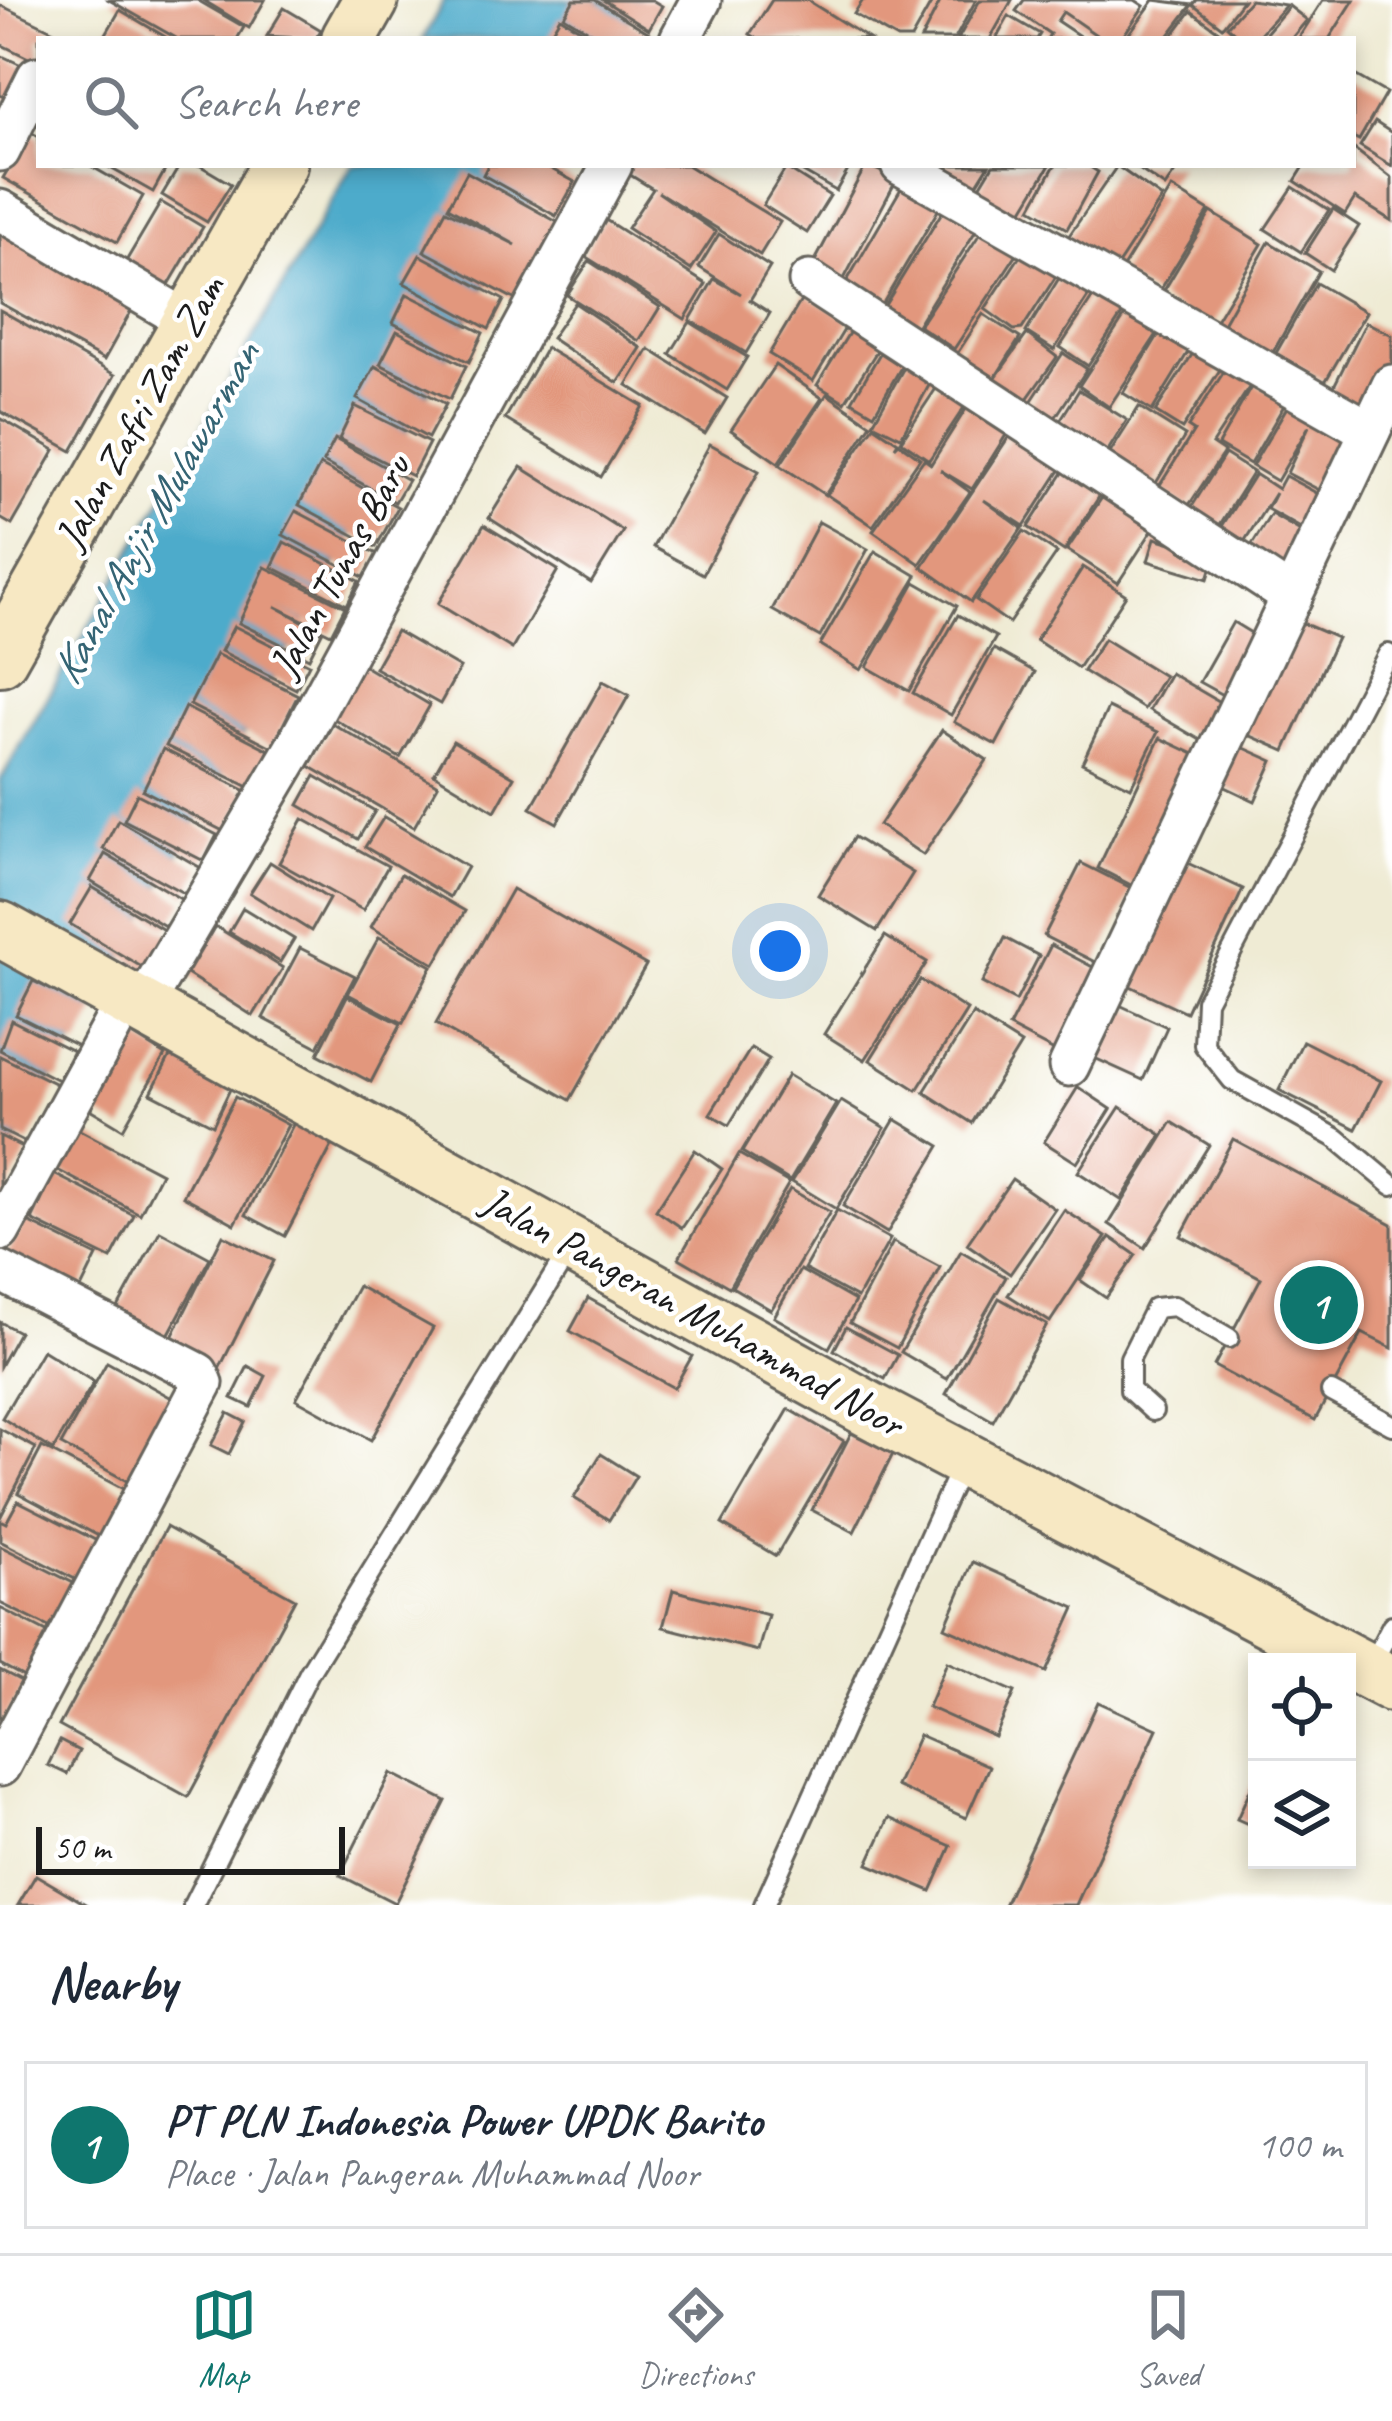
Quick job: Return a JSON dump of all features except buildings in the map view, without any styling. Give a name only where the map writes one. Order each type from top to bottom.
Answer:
[{"type":"main road","name":"Jalan Zafri Zam Zam","points":[[0,658],[277,168]]},
{"type":"main road","name":"Jalan Pangeran Muhammad Noor","points":[[0,929],[964,1459],[1384,1660]]},
{"type":"street","points":[[682,36],[701,0]]},
{"type":"street","points":[[0,151],[36,79]]},
{"type":"street","name":"Jalan Tunas Baru","points":[[0,1231],[129,999],[307,728],[610,168]]},
{"type":"street","points":[[906,168],[1370,431]]},
{"type":"street","points":[[0,210],[190,322]]},
{"type":"street","points":[[809,281],[1292,597]]},
{"type":"street","points":[[1070,1066],[1392,386]]},
{"type":"street","points":[[0,1271],[198,1373],[203,1383],[0,1766]]},
{"type":"lane","points":[[1388,654],[1206,1001],[1204,1045],[1232,1080],[1336,1138],[1392,1185]]},
{"type":"lane","points":[[193,1905],[309,1672],[572,1246]]},
{"type":"lane","points":[[1154,1411],[1130,1390],[1130,1358],[1155,1308],[1174,1306],[1229,1338]]},
{"type":"lane","points":[[1331,1392],[1392,1425]]},
{"type":"lane","points":[[764,1905],[964,1459]]},
{"type":"water","points":[[444,0],[639,0],[620,36],[425,36]]},
{"type":"water","name":"Kanal Anjir Mulawarman","points":[[350,168],[549,168],[123,956],[0,1168],[0,781]]},
{"type":"place","name":"PT PLN Indonesia Power UPDK Barito","points":[[1319,1305]]}]
